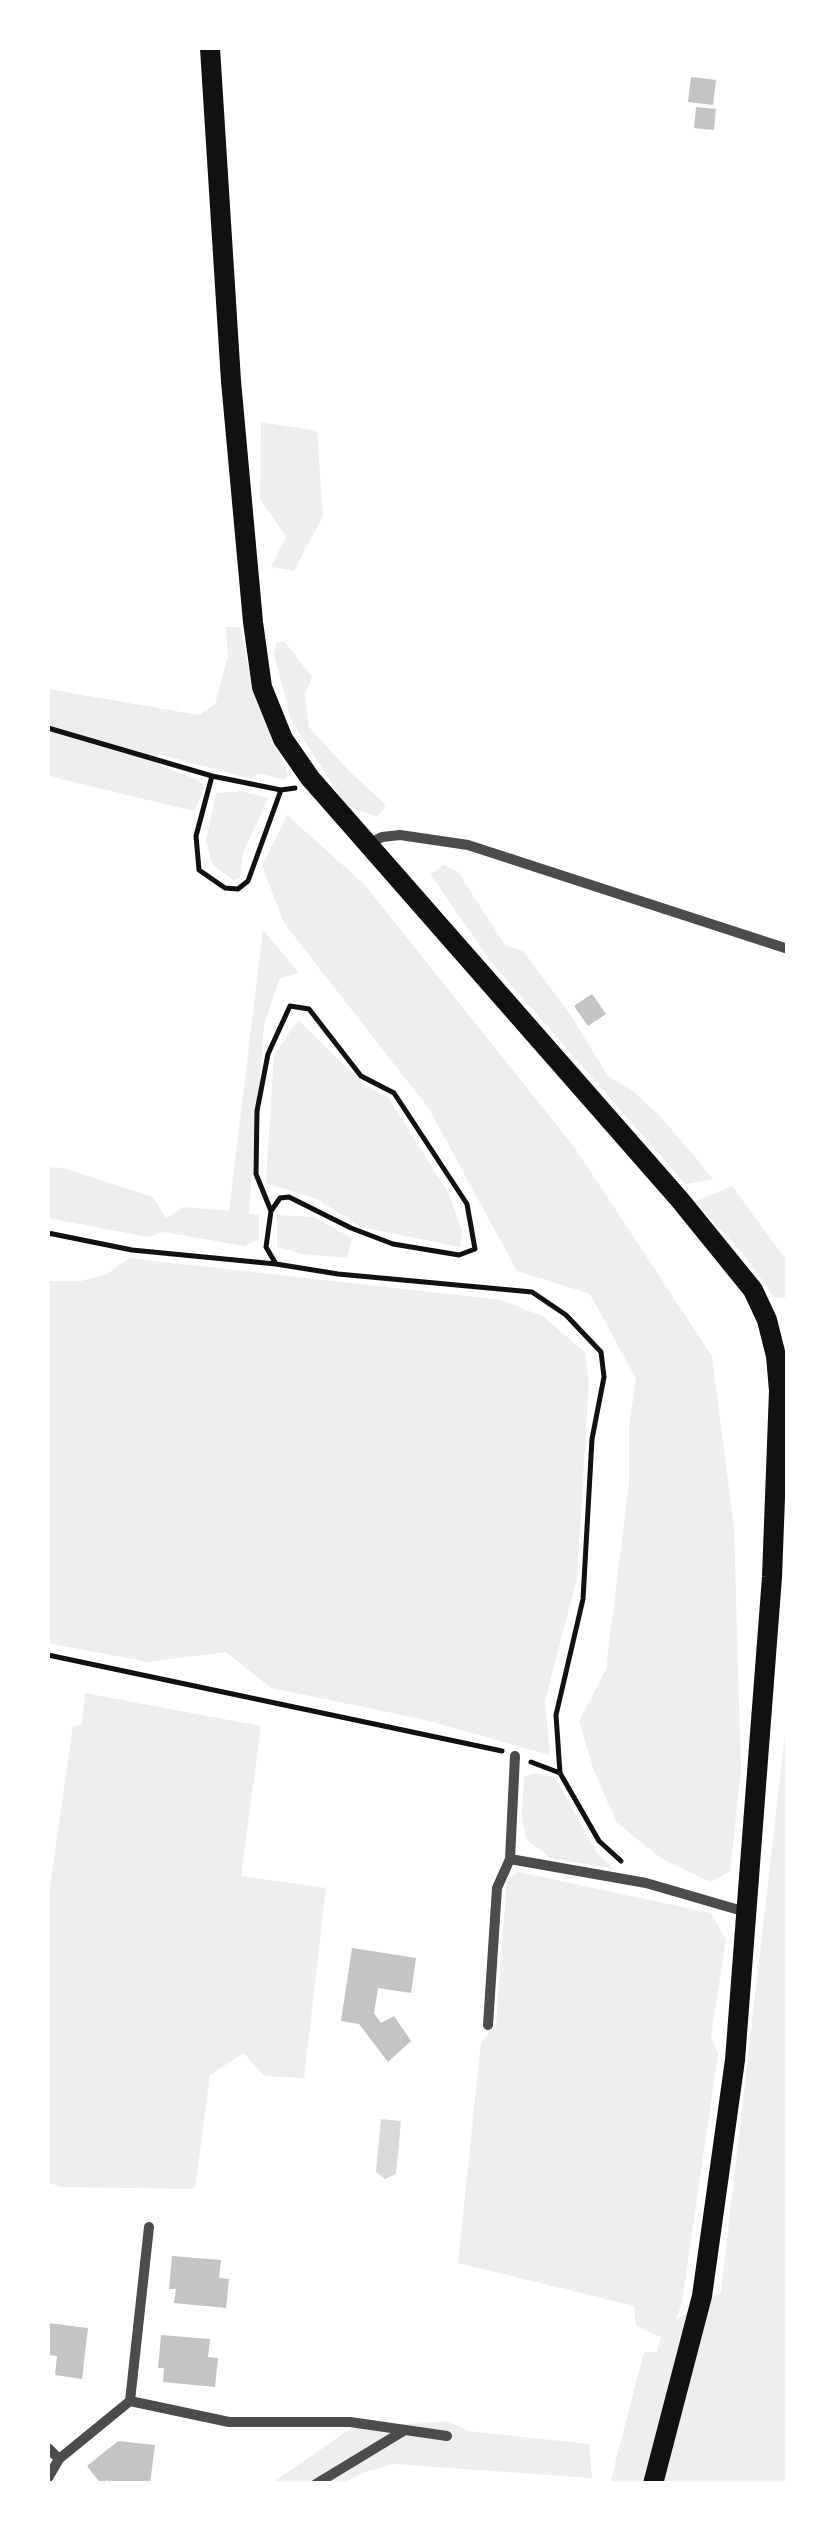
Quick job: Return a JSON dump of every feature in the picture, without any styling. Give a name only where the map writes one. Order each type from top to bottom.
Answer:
[{"type":"main road","points":[[210,48],[232,381],[262,686],[283,739],[366,845],[680,1200],[753,1290],[776,1356],[779,1391],[772,1577],[735,2060],[702,2296],[653,2484]]},
{"type":"street","points":[[366,845],[382,837],[400,835],[468,845],[788,949]]},
{"type":"street","points":[[488,2025],[497,1888],[510,1859],[515,1756]]},
{"type":"street","points":[[510,1859],[646,1882],[746,1912]]},
{"type":"street","points":[[48,2478],[58,2459],[130,2401],[149,2227]]},
{"type":"street","points":[[130,2401],[229,2422],[350,2422],[447,2436]]},
{"type":"street","points":[[316,2484],[406,2430]]},
{"type":"street","points":[[48,2448],[58,2459]]},
{"type":"path","points":[[48,728],[212,776],[281,790],[299,786],[310,778]]},
{"type":"path","points":[[212,776],[196,836],[199,870],[225,888],[238,890],[248,881],[281,790]]},
{"type":"path","points":[[270,1212],[280,1198],[289,1198],[393,1244],[459,1256],[475,1249],[466,1204],[394,1093],[361,1076],[309,1009],[290,1006],[268,1054],[257,1110],[256,1174],[270,1212],[266,1247],[276,1264]]},
{"type":"path","points":[[48,1233],[132,1250],[532,1292],[566,1315],[601,1352],[604,1377],[592,1440],[583,1599],[556,1716],[560,1773],[599,1841],[646,1882]]},
{"type":"path","points":[[48,1654],[472,1743],[560,1773]]},
{"type":"shaded area","points":[[261,422],[317,431],[323,516],[294,571],[271,567],[286,536],[260,499]]},
{"type":"shaded area","points":[[226,627],[240,627],[253,691],[288,774],[285,780],[258,773],[251,779],[159,754],[156,764],[198,780],[205,787],[194,811],[48,776],[48,689],[199,715],[215,704],[228,656]]},
{"type":"shaded area","points":[[277,642],[285,642],[312,677],[305,694],[309,727],[386,805],[377,817],[346,805],[291,720],[274,654]]},
{"type":"shaded area","points":[[241,791],[269,798],[243,852],[240,878],[233,880],[212,864],[206,840],[216,793]]},
{"type":"shaded area","points":[[287,815],[364,884],[575,1148],[712,1356],[734,1528],[741,1770],[730,1871],[711,1882],[662,1859],[616,1822],[593,1768],[579,1721],[606,1669],[629,1484],[629,1426],[636,1379],[590,1294],[517,1271],[429,1109],[284,923],[262,866]]},
{"type":"shaded area","points":[[444,865],[458,872],[505,945],[523,951],[570,1014],[608,1076],[634,1092],[663,1119],[713,1179],[685,1184],[491,962],[430,874]]},
{"type":"shaded area","points":[[263,930],[299,973],[280,978],[264,1025],[249,1213],[259,1215],[259,1239],[244,1246],[163,1232],[148,1237],[48,1218],[48,1167],[63,1168],[153,1197],[166,1218],[184,1207],[229,1211]]},
{"type":"shaded area","points":[[298,1020],[366,1086],[388,1097],[449,1194],[462,1231],[460,1247],[361,1227],[317,1199],[266,1183],[274,1055]]},
{"type":"shaded area","points":[[732,1186],[787,1261],[787,1299],[774,1297],[743,1254],[695,1202]]},
{"type":"shaded area","points":[[277,1215],[314,1217],[352,1238],[347,1258],[302,1254],[277,1247]]},
{"type":"shaded area","points":[[129,1258],[502,1300],[544,1317],[585,1352],[589,1382],[577,1578],[545,1701],[550,1755],[421,1719],[271,1688],[226,1652],[148,1662],[48,1643],[48,1281],[81,1281],[107,1274]]},
{"type":"shaded area","points":[[85,1693],[261,1726],[241,1876],[326,1888],[304,2078],[264,2076],[244,2053],[210,2075],[195,2189],[60,2187],[48,2182],[48,1901],[73,1726],[82,1725]]},
{"type":"shaded area","points":[[787,1717],[787,2483],[610,2483],[644,2352],[657,2352],[661,2337],[636,2326],[634,2306],[458,2263],[481,2042],[496,2024],[507,1879],[518,1872],[711,1913],[726,1940],[711,2036],[718,2054],[682,2302],[676,2320],[721,2292]]},
{"type":"shaded area","points":[[536,1773],[555,1777],[597,1853],[614,1869],[550,1858],[526,1839],[522,1817],[524,1777]]},
{"type":"shaded area","points":[[381,2119],[401,2121],[396,2174],[385,2179],[376,2172]]},
{"type":"shaded area","points":[[448,2421],[467,2431],[589,2444],[592,2478],[393,2464],[344,2483],[270,2484],[352,2428]]},
{"type":"building","points":[[691,77],[716,80],[713,105],[688,102]]},
{"type":"building","points":[[696,107],[716,109],[714,130],[694,128]]},
{"type":"building","points":[[592,994],[606,1014],[588,1026],[574,1006]]},
{"type":"building","points":[[352,1948],[416,1958],[411,1993],[378,1988],[374,2013],[381,2023],[394,2016],[411,2041],[388,2062],[359,2024],[341,2021]]},
{"type":"building","points":[[172,2256],[221,2260],[219,2278],[229,2279],[226,2308],[174,2303],[176,2289],[169,2289]]},
{"type":"building","points":[[48,2323],[88,2328],[82,2379],[55,2375],[57,2356],[48,2355]]},
{"type":"building","points":[[161,2335],[210,2339],[208,2357],[218,2358],[215,2387],[163,2382],[164,2368],[158,2368]]},
{"type":"building","points":[[118,2441],[155,2445],[150,2484],[110,2484],[107,2480],[101,2484],[87,2466]]}]
